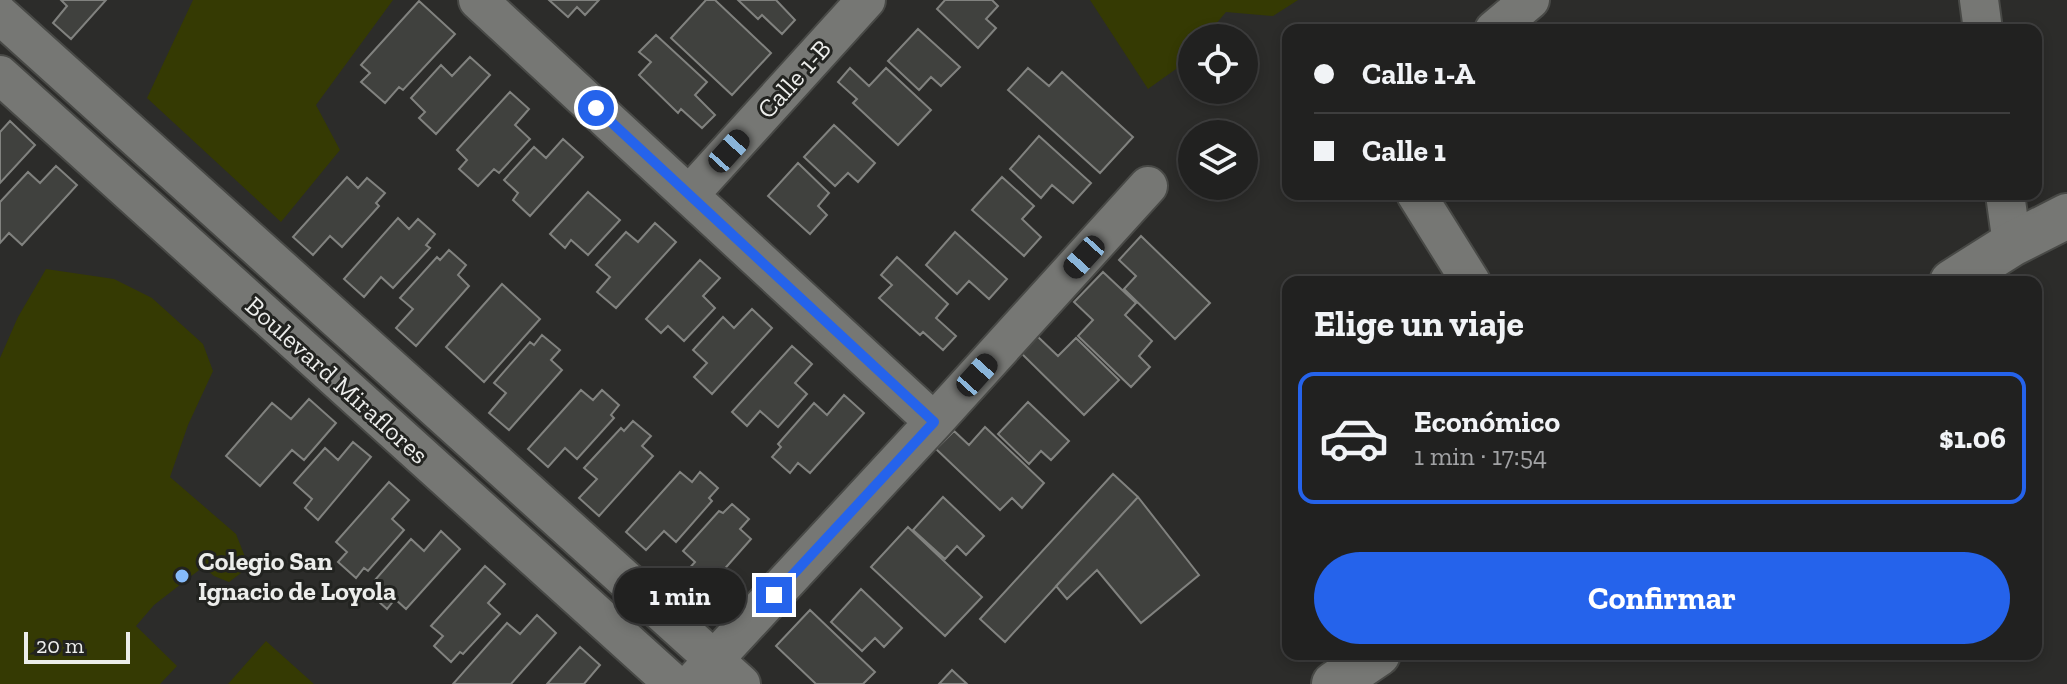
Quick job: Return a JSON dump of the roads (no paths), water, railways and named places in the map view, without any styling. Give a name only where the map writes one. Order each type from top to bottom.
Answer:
[{"type":"street","points":[[478,0],[934,422]]},
{"type":"street","name":"Calle 1-B","points":[[690,194],[866,0]]},
{"type":"street","points":[[1501,24],[1530,0]]},
{"type":"street","points":[[1979,0],[1982,24]]},
{"type":"street","points":[[0,15],[715,676],[934,422],[1148,186]]},
{"type":"street","name":"Boulevard Miraflores","points":[[0,75],[674,684]]},
{"type":"street","points":[[1420,200],[1467,276]]},
{"type":"street","points":[[2006,200],[2012,244]]},
{"type":"street","points":[[1961,276],[2012,244],[2067,216]]},
{"type":"street","points":[[1334,684],[1369,660]]},
{"type":"place","name":"Colegio San Ignacio de Loyola","points":[[182,576]]}]
